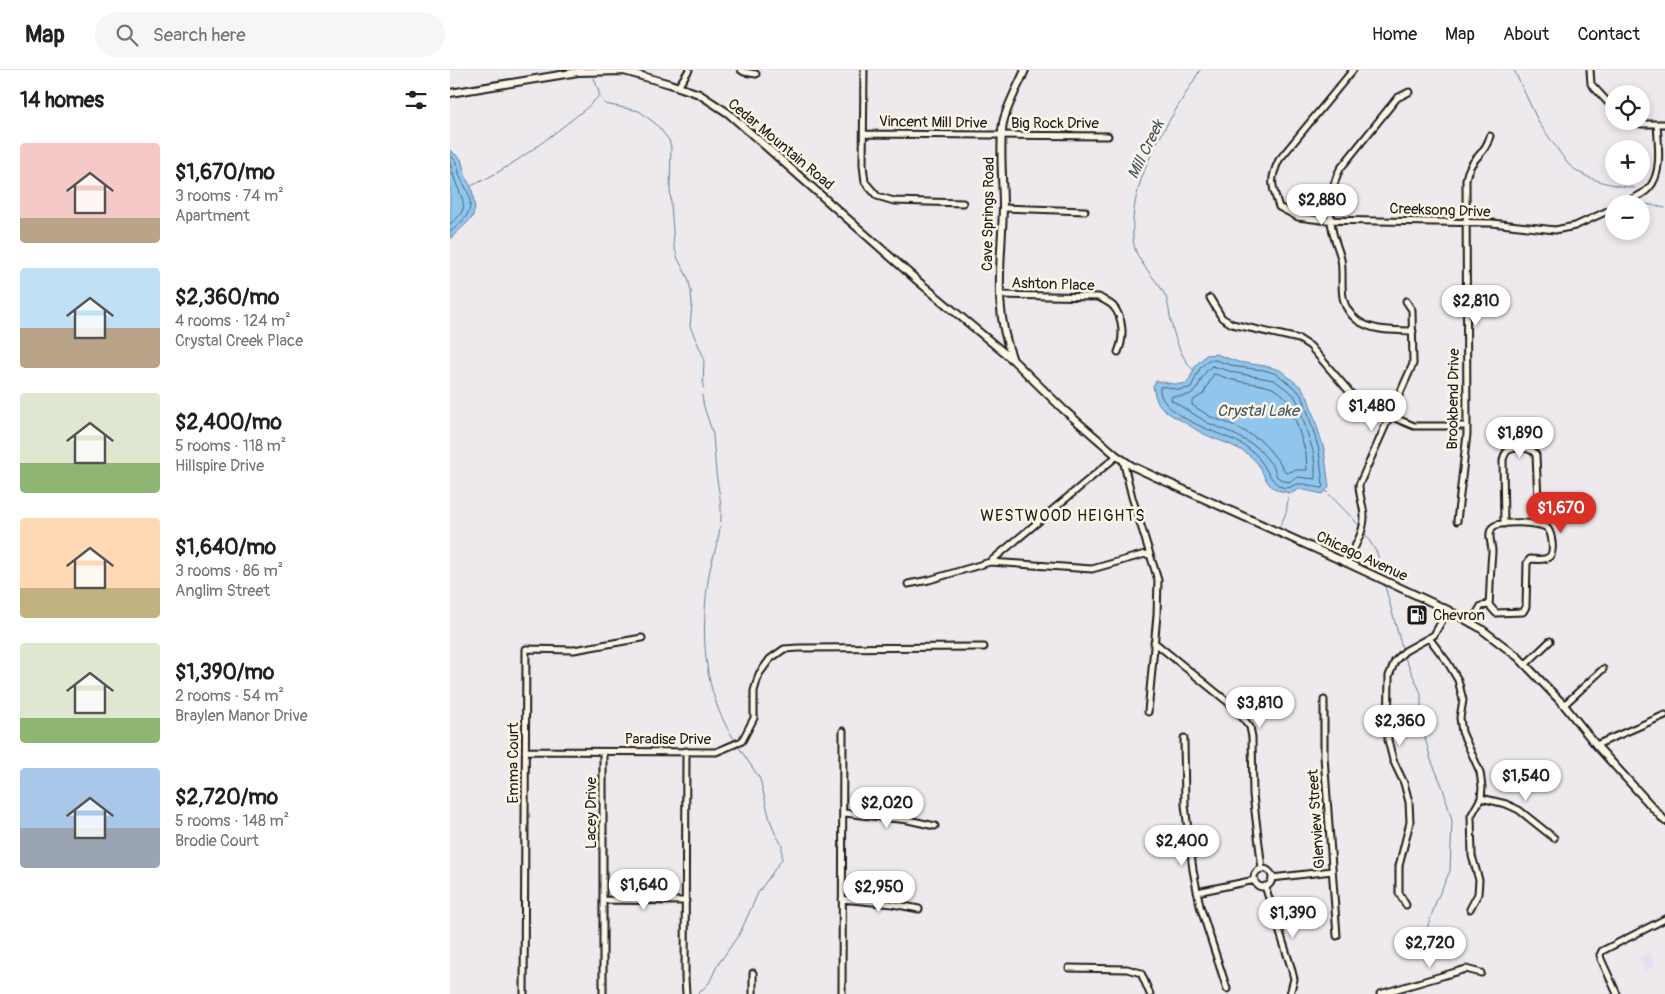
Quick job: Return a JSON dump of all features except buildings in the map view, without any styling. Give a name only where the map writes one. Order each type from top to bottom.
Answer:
[{"type":"street","points":[[678,86],[689,70]]},
{"type":"street","points":[[741,70],[756,74]]},
{"type":"street","points":[[864,70],[862,165],[865,182],[877,196],[894,201],[963,203]]},
{"type":"street","name":"Cave Springs Road","points":[[1014,361],[1003,329],[1000,295],[1003,208],[1002,136],[1003,123],[1025,70]]},
{"type":"street","name":"Creeksong Drive","points":[[1353,70],[1279,160],[1272,174],[1273,189],[1279,207],[1298,217],[1332,220],[1492,224],[1555,230],[1575,226],[1605,212]]},
{"type":"street","points":[[1590,70],[1591,84],[1605,99]]},
{"type":"street","name":"Cedar Mountain Road","points":[[450,93],[578,72],[624,71],[699,94],[728,113],[893,259],[1014,361]]},
{"type":"street","points":[[1409,92],[1397,98],[1340,169],[1334,181],[1332,193],[1332,231],[1341,259],[1341,294],[1346,307],[1356,319],[1370,327],[1384,330],[1413,331]]},
{"type":"street","points":[[1650,123],[1665,124]]},
{"type":"street","points":[[1640,195],[1650,188],[1658,169],[1658,124]]},
{"type":"street","name":"Vincent Mill Drive","points":[[864,134],[1002,136]]},
{"type":"street","name":"Big Rock Drive","points":[[1002,136],[1108,136]]},
{"type":"street","name":"Brookbend Drive","points":[[1457,521],[1467,426],[1466,179],[1468,168],[1488,146],[1490,136]]},
{"type":"street","points":[[1003,208],[1085,211]]},
{"type":"street","name":"Ashton Place","points":[[1000,295],[1099,297],[1112,306],[1121,320],[1122,343],[1118,352]]},
{"type":"street","points":[[1210,298],[1222,318],[1232,324],[1299,340],[1310,346],[1354,397],[1390,416],[1414,426],[1467,426]]},
{"type":"street","points":[[1347,563],[1362,531],[1364,517],[1359,496],[1359,485],[1413,364],[1412,310],[1406,300]]},
{"type":"street","name":"Chicago Avenue","points":[[1014,361],[1064,410],[1116,456],[1160,479],[1448,610],[1501,642],[1564,705],[1596,745],[1665,821]]},
{"type":"street","points":[[1504,524],[1505,454],[1510,449],[1530,449],[1536,455],[1538,523]]},
{"type":"street","points":[[990,562],[1116,456]]},
{"type":"street","points":[[1123,460],[1158,580],[1148,712]]},
{"type":"street","points":[[1538,523],[1547,528],[1551,536],[1552,553],[1544,559],[1530,559],[1527,563],[1526,607],[1523,612],[1518,614],[1496,614],[1489,605],[1492,552],[1490,530],[1494,526],[1504,524],[1538,523]]},
{"type":"street","points":[[908,584],[938,578],[990,562],[1092,569],[1149,553]]},
{"type":"street","points":[[1471,623],[1480,606],[1489,605]]},
{"type":"street","points":[[1406,905],[1399,893],[1399,866],[1406,844],[1410,815],[1404,783],[1393,760],[1388,740],[1389,676],[1395,661],[1405,651],[1434,635],[1448,610]]},
{"type":"street","name":"Emma Court","points":[[524,994],[526,648],[574,650],[642,638]]},
{"type":"street","points":[[1429,638],[1458,680],[1463,700],[1460,718],[1462,732],[1480,772],[1481,798],[1471,816],[1472,856],[1479,880],[1478,894],[1470,909]]},
{"type":"street","points":[[1154,642],[1234,707],[1250,727],[1252,737],[1253,795],[1262,869]]},
{"type":"street","points":[[1525,665],[1550,642]]},
{"type":"street","name":"Paradise Drive","points":[[525,751],[716,752],[742,741],[754,718],[754,691],[759,674],[770,660],[784,650],[799,648],[984,647]]},
{"type":"street","points":[[1564,705],[1603,669]]},
{"type":"street","name":"Glenview Street","points":[[1324,700],[1324,756],[1337,936]]},
{"type":"street","points":[[1596,745],[1665,715]]},
{"type":"street","points":[[842,994],[843,731]]},
{"type":"street","points":[[1184,738],[1185,805],[1197,892],[1227,989]]},
{"type":"street","points":[[686,751],[686,994]]},
{"type":"street","name":"Lacey Drive","points":[[603,994],[604,752]]},
{"type":"street","points":[[1481,798],[1506,804],[1520,810],[1554,838]]},
{"type":"street","points":[[844,813],[914,821],[934,826]]},
{"type":"street","points":[[1262,869],[1269,871],[1272,878],[1270,883],[1265,886],[1260,886],[1255,880],[1257,872],[1262,869]]},
{"type":"street","points":[[1272,878],[1332,871]]},
{"type":"street","points":[[1197,892],[1255,880]]},
{"type":"street","points":[[1265,886],[1294,979],[1290,994]]},
{"type":"street","points":[[842,899],[919,908]]},
{"type":"street","points":[[603,900],[686,901]]},
{"type":"street","points":[[1618,994],[1601,959],[1600,954],[1602,950],[1665,918]]},
{"type":"street","points":[[1069,968],[1127,968],[1141,973],[1150,994]]},
{"type":"street","points":[[1380,994],[1466,969],[1480,973]]},
{"type":"street","points":[[753,973],[753,994]]},
{"type":"shaded area","points":[[1650,952],[1656,966],[1645,971],[1639,957]]},
{"type":"water","points":[[450,150],[461,159],[466,178],[472,189],[475,208],[472,218],[450,239]]},
{"type":"water","name":"Crystal Lake","points":[[1216,354],[1238,362],[1280,370],[1302,388],[1308,398],[1324,449],[1329,487],[1323,494],[1299,489],[1292,493],[1274,488],[1269,484],[1260,467],[1249,455],[1199,431],[1159,405],[1153,386],[1156,381],[1176,384],[1188,382],[1196,365],[1206,355]]},
{"type":"waterway","name":"Mill Creek","points":[[1194,371],[1184,358],[1178,345],[1166,297],[1141,262],[1135,249],[1133,219],[1141,179],[1149,160],[1168,123],[1200,70]]},
{"type":"waterway","points":[[1514,70],[1539,123],[1568,164],[1591,178],[1608,184],[1635,188]]},
{"type":"waterway","points":[[593,75],[599,96],[605,104],[639,111],[656,124],[669,140],[671,147],[670,189],[674,246],[678,259],[688,278],[691,291],[690,326],[704,358],[703,388]]},
{"type":"waterway","points":[[471,186],[497,173],[522,157],[546,140],[598,97]]},
{"type":"waterway","points":[[1650,205],[1665,208]]},
{"type":"waterway","points":[[702,395],[713,435],[721,512],[719,533],[709,574],[706,596],[706,661],[716,704],[736,742]]},
{"type":"waterway","name":"Mill Creek","points":[[1326,491],[1359,525]]},
{"type":"waterway","points":[[1280,526],[1286,513],[1289,493]]},
{"type":"waterway","name":"Mill Creek","points":[[1364,532],[1377,553],[1384,576]]},
{"type":"waterway","name":"Mill Creek","points":[[1385,586],[1402,648]]},
{"type":"waterway","name":"Mill Creek","points":[[1404,656],[1421,693],[1421,723],[1431,760],[1443,788],[1452,821],[1450,871],[1437,899],[1425,934]]},
{"type":"waterway","points":[[698,994],[709,983],[717,966],[740,933],[758,893],[782,859],[782,845],[770,820],[760,779],[738,746]]},
{"type":"place","name":"Chevron","points":[[1417,615]]},
{"type":"district","name":"WESTWOOD HEIGHTS","points":[[1063,515]]}]
